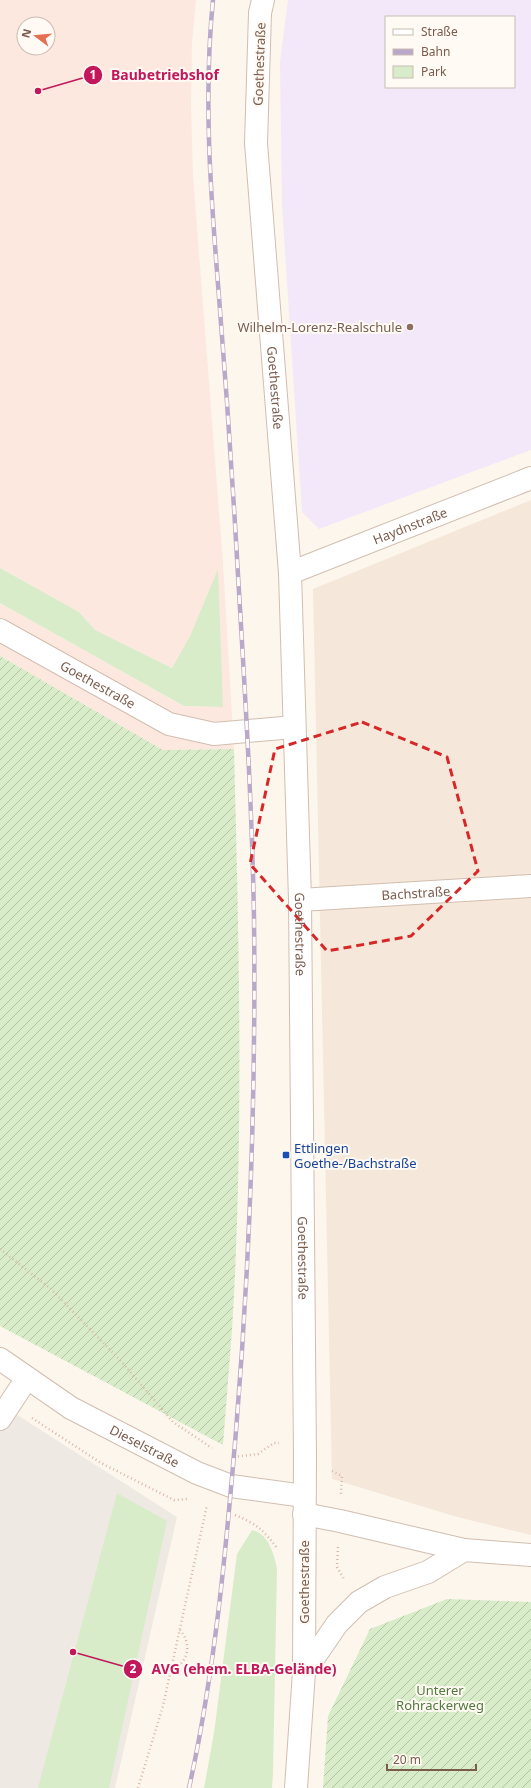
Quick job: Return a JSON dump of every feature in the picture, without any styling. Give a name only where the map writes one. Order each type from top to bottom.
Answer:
[{"type":"street","name":"Goethestraße","points":[[263,0],[260,13],[256,143],[290,573],[300,900],[305,1456],[304,1672],[296,1788]]},
{"type":"street","name":"Haydnstraße","points":[[290,573],[531,478]]},
{"type":"street","name":"Goethestraße","points":[[0,630],[169,724],[214,734],[294,728]]},
{"type":"street","name":"Bachstraße","points":[[300,900],[531,886]]},
{"type":"street","name":"Dieselstraße","points":[[0,1359],[71,1408],[197,1473],[212,1479],[231,1486],[304,1505],[340,1521],[464,1550],[531,1555]]},
{"type":"street","points":[[5,1411],[27,1378]]},
{"type":"street","points":[[304,1672],[337,1624],[359,1602],[385,1587],[428,1572],[464,1550]]},
{"type":"path","points":[[0,1249],[51,1289],[120,1360],[173,1422],[219,1451]]},
{"type":"path","points":[[5,1411],[101,1463],[174,1500],[191,1499]]},
{"type":"path","points":[[227,1454],[234,1458],[258,1454],[274,1443],[284,1442],[305,1456],[342,1476],[336,1567],[359,1602]]},
{"type":"path","points":[[138,1788],[163,1706],[212,1479]]},
{"type":"path","points":[[202,1502],[214,1507]]},
{"type":"path","points":[[229,1513],[246,1519],[263,1531],[277,1548]]},
{"type":"path","points":[[171,1670],[178,1667],[188,1649],[187,1642],[180,1630]]},
{"type":"highlighted area","points":[[362,722],[447,757],[478,871],[411,936],[327,951],[250,864],[275,749]]},
{"type":"shaded area","points":[[0,0],[196,0],[192,43],[191,105],[193,175],[223,563],[234,749],[163,750],[0,656],[0,603],[184,706],[223,707],[191,634],[172,668],[95,630],[79,612],[0,568]]},
{"type":"shaded area","name":"Wilhelm-Lorenz-Realschule","points":[[288,0],[531,0],[531,450],[319,529],[302,512],[282,205],[280,62]]},
{"type":"shaded area","points":[[531,500],[531,1535],[457,1517],[332,1479],[313,589]]},
{"type":"shaded area","points":[[0,1404],[177,1517],[115,1788],[0,1788]]},
{"type":"green space","points":[[0,568],[79,612],[95,630],[172,668],[191,634],[218,569],[223,707],[184,706],[0,603]]},
{"type":"green space","points":[[0,656],[163,750],[234,749],[239,967],[238,1185],[232,1330],[223,1445],[0,1326]]},
{"type":"green space","points":[[117,1493],[167,1521],[109,1788],[38,1788]]},
{"type":"green space","points":[[252,1530],[258,1532],[267,1540],[270,1545],[277,1569],[272,1788],[204,1788],[214,1733],[237,1554]]},
{"type":"green space","name":"Unterer Rohrackerweg","points":[[447,1599],[531,1602],[531,1788],[323,1788],[328,1716],[370,1629]]},
{"type":"railway","points":[[189,1788],[213,1655],[224,1565],[232,1476],[245,1303],[251,1174],[254,1046],[254,918],[247,738],[231,460],[213,223],[209,148],[208,111],[210,37],[213,0]]},
{"type":"place","name":"Baubetriebshof","points":[[38,91]]},
{"type":"place","name":"Wilhelm-Lorenz-Realschule","points":[[410,327]]},
{"type":"place","name":"Ettlingen Goethe-/Bachstraße","points":[[286,1155]]},
{"type":"place","name":"AVG (ehem. ELBA-Gelände)","points":[[73,1652]]}]
